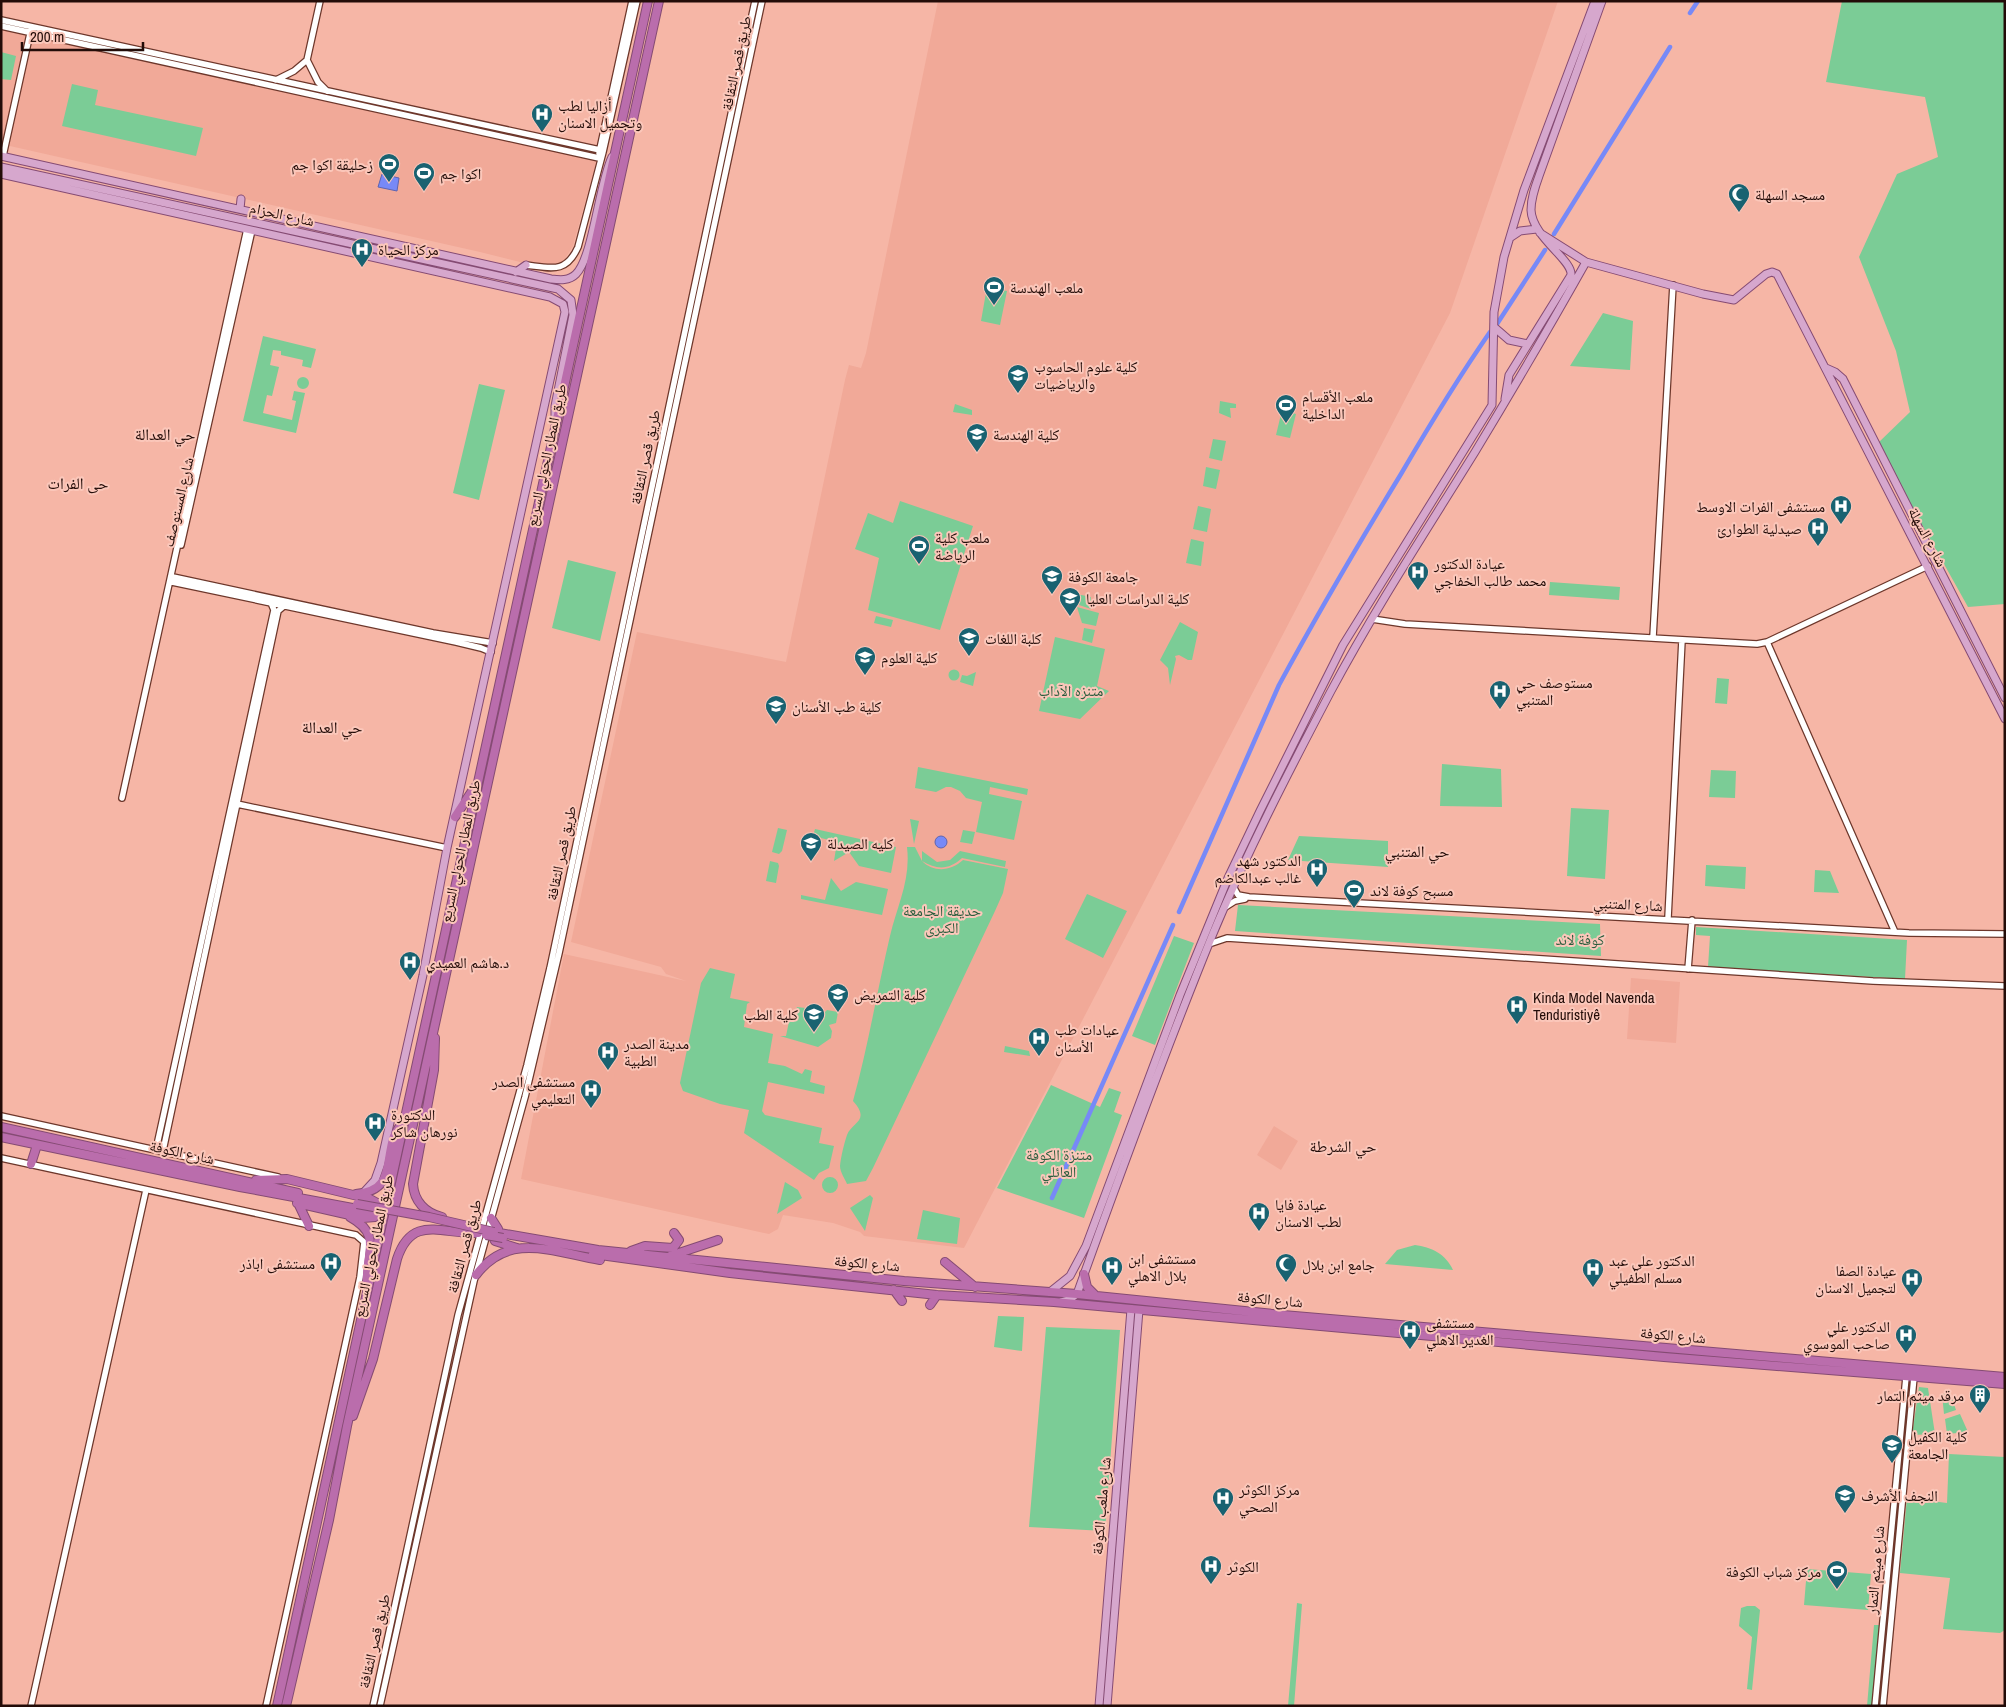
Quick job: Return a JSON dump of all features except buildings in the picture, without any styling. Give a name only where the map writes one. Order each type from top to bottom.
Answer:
[{"type":"highway","name":"طريق المطار الحولي السريع","points":[[277,1706],[648,1]]},
{"type":"highway","name":"طريق المطار الحولي السريع","points":[[286,1706],[329,1520],[433,1033],[659,1]]},
{"type":"highway","points":[[510,637],[513,641],[520,640]]},
{"type":"highway","points":[[507,651],[513,650],[517,653]]},
{"type":"highway","points":[[455,817],[479,777]]},
{"type":"highway","points":[[433,1033],[436,1043],[434,1070],[414,1176],[414,1194],[423,1207],[433,1214],[479,1231]]},
{"type":"highway","points":[[351,1194],[376,1189],[383,1182],[395,1134],[407,1115]]},
{"type":"highway","name":"شارع الكوفة","points":[[1,1127],[356,1206]]},
{"type":"highway","name":"شارع الكوفة","points":[[1,1137],[240,1187],[356,1206]]},
{"type":"highway","points":[[32,1164],[37,1145]]},
{"type":"highway","points":[[157,1161],[158,1151]]},
{"type":"highway","points":[[240,1187],[266,1196],[343,1214],[372,1218],[379,1212],[379,1204],[375,1201],[287,1179],[246,1181]]},
{"type":"highway","points":[[298,1203],[309,1226]]},
{"type":"highway","points":[[356,1206],[400,1211],[479,1231]]},
{"type":"highway","points":[[356,1206],[535,1241]]},
{"type":"highway","points":[[343,1214],[365,1227],[370,1236],[367,1274],[368,1293]]},
{"type":"highway","points":[[491,1218],[496,1230]]},
{"type":"highway","points":[[348,1426],[362,1396],[380,1334],[398,1259],[407,1239],[425,1228],[496,1230],[605,1247],[620,1255]]},
{"type":"highway","points":[[496,1230],[535,1241]]},
{"type":"highway","points":[[496,1230],[492,1237],[495,1241],[517,1248],[607,1261],[620,1255]]},
{"type":"highway","points":[[629,1252],[645,1246],[673,1248],[679,1240],[674,1233]]},
{"type":"highway","points":[[666,1257],[718,1240]]},
{"type":"highway","name":"شارع الكوفة","points":[[535,1241],[608,1254],[924,1294],[1054,1302],[1433,1336],[1940,1374],[2005,1384]]},
{"type":"highway","points":[[476,1275],[492,1257],[505,1250],[517,1248]]},
{"type":"highway","name":"شارع الكوفة","points":[[620,1255],[629,1252],[925,1283],[1077,1294],[1413,1325],[1684,1354]]},
{"type":"highway","points":[[945,1262],[974,1287]]},
{"type":"highway","points":[[1084,1274],[1087,1287],[1097,1296]]},
{"type":"highway","points":[[904,1281],[906,1286],[904,1292]]},
{"type":"highway","points":[[924,1294],[922,1287],[925,1283]]},
{"type":"highway","points":[[894,1290],[902,1301]]},
{"type":"highway","points":[[930,1305],[937,1295]]},
{"type":"highway","points":[[1115,1299],[1114,1304],[1117,1308]]},
{"type":"highway","points":[[1041,1312],[1042,1302]]},
{"type":"highway","points":[[1399,1332],[1416,1330],[1417,1327],[1413,1325]]},
{"type":"highway","points":[[1433,1336],[1429,1334],[1430,1329],[1444,1328]]},
{"type":"highway","name":"شارع الكوفة","points":[[1702,1355],[1910,1377],[1940,1374]]},
{"type":"highway","name":"شارع الكوفة","points":[[1958,1377],[2005,1377]]},
{"type":"highway","points":[[322,1497],[326,1503],[333,1500]]},
{"type":"highway","points":[[318,1518],[324,1515],[329,1520]]},
{"type":"main road","points":[[1050,1292],[1070,1276],[1080,1258],[1228,878],[1321,688],[1343,645],[1492,405],[1496,295],[1524,190],[1595,1]]},
{"type":"main road","points":[[1504,403],[1509,375],[1572,270],[1538,231],[1531,211],[1534,191],[1602,1]]},
{"type":"main road","name":"شارع الحزام","points":[[2,156],[516,272],[563,280],[576,274],[585,258],[605,174],[616,148]]},
{"type":"main road","name":"شارع الحزام","points":[[1,167],[558,289],[571,300],[573,315],[555,406],[554,439]]},
{"type":"main road","points":[[60,169],[64,175],[60,179]]},
{"type":"main road","points":[[77,183],[74,178],[79,173]]},
{"type":"main road","points":[[1,174],[469,279],[559,300],[563,304],[565,312],[447,848],[423,975],[381,1163],[375,1180],[361,1193]]},
{"type":"main road","points":[[151,199],[173,212]]},
{"type":"main road","points":[[240,209],[242,199]]},
{"type":"main road","points":[[290,230],[296,226],[292,221]]},
{"type":"main road","points":[[308,234],[305,228],[310,225]]},
{"type":"main road","points":[[1511,237],[1520,231],[1538,231]]},
{"type":"main road","name":"شارع السهلة","points":[[1538,231],[1586,262],[1734,300],[1766,274],[1775,272],[1780,278],[2005,719]]},
{"type":"main road","points":[[350,252],[352,244]]},
{"type":"main road","points":[[1054,1302],[1069,1300],[1077,1294],[1160,1069],[1224,908],[1336,682],[1372,619],[1504,403],[1586,262]]},
{"type":"main road","points":[[516,272],[526,265]]},
{"type":"main road","points":[[469,279],[471,270]]},
{"type":"main road","points":[[1494,327],[1509,340],[1528,344]]},
{"type":"main road","name":"شارع السهلة","points":[[1826,368],[1836,372],[1843,379],[2005,698]]},
{"type":"main road","points":[[1328,675],[1329,681],[1336,682]]},
{"type":"main road","points":[[1321,688],[1326,688],[1331,692]]},
{"type":"main road","points":[[1153,1067],[1156,1071],[1160,1069]]},
{"type":"main road","points":[[1080,1258],[1083,1263],[1089,1262]]},
{"type":"main road","name":"شارع ملعب الكوفة","points":[[1107,1706],[1122,1463],[1135,1310]]},
{"type":"main road","name":"شارع ملعب الكوفة","points":[[1099,1706],[1122,1463]]},
{"type":"street","points":[[320,1],[307,60],[318,82],[328,92]]},
{"type":"street","points":[[526,265],[558,268],[572,259],[581,239],[632,1]]},
{"type":"street","points":[[599,159],[603,152],[637,1]]},
{"type":"street","name":"طريق قصر الثقافة","points":[[380,1706],[466,1317],[522,1097],[600,742],[601,723],[647,503],[755,1]]},
{"type":"street","name":"طريق قصر الثقافة","points":[[600,742],[607,726],[762,1]]},
{"type":"street","points":[[1,20],[31,30]]},
{"type":"street","points":[[1,26],[31,30],[421,115],[600,150]]},
{"type":"street","points":[[2,156],[31,30]]},
{"type":"street","points":[[273,80],[286,76],[307,60]]},
{"type":"street","points":[[207,68],[328,92],[599,159]]},
{"type":"street","points":[[554,148],[556,141]]},
{"type":"street","name":"شارع المستوصف","points":[[122,798],[249,230]]},
{"type":"street","points":[[1653,637],[1673,285]]},
{"type":"street","name":"شارع المستوصف","points":[[161,624],[173,580],[199,453]]},
{"type":"street","points":[[651,486],[655,489],[659,486]]},
{"type":"street","points":[[647,503],[652,502],[655,505]]},
{"type":"street","points":[[1372,619],[1434,626],[1653,637],[1744,644],[1767,642],[1928,566]]},
{"type":"street","points":[[173,580],[482,645],[493,643]]},
{"type":"street","points":[[207,587],[284,606],[327,612]]},
{"type":"street","points":[[158,1151],[164,1146],[178,1061],[276,610],[272,603]]},
{"type":"street","points":[[276,610],[284,606]]},
{"type":"street","points":[[1668,918],[1682,640]]},
{"type":"street","points":[[1767,642],[1895,932]]},
{"type":"street","points":[[482,645],[491,652]]},
{"type":"street","points":[[601,723],[602,726],[607,726]]},
{"type":"street","points":[[217,884],[237,804],[242,767]]},
{"type":"street","points":[[237,804],[447,848]]},
{"type":"street","name":"شارع المتنبي","points":[[1234,888],[1238,895],[1250,897],[1668,918],[1895,932],[2005,934]]},
{"type":"street","name":"شارع المتنبي","points":[[1224,908],[1237,900],[1250,897]]},
{"type":"street","points":[[1688,969],[1692,920]]},
{"type":"street","points":[[1216,927],[1219,934],[1227,938]]},
{"type":"street","points":[[1209,944],[1227,938],[1890,982],[2005,986]]},
{"type":"street","name":"طريق قصر الثقافة","points":[[373,1706],[458,1315],[522,1097]]},
{"type":"street","points":[[1,1116],[287,1179]]},
{"type":"street","points":[[1,1158],[362,1238],[365,1246],[360,1277],[266,1706]]},
{"type":"street","points":[[32,1706],[146,1190]]},
{"type":"street","points":[[458,1315],[466,1317]]},
{"type":"street","name":"شارع ميثم التمار","points":[[1875,1706],[1893,1503],[1910,1377]]},
{"type":"street","name":"شارع ميثم التمار","points":[[1883,1706],[1910,1377]]},
{"type":"street","points":[[1893,1503],[1901,1504]]},
{"type":"shaded area","name":"جامعة الكوفة","points":[[938,1],[1558,1],[1450,313],[964,1248],[864,1236],[860,1232],[833,1223],[783,1215],[778,1229],[769,1234],[521,1179],[564,954],[686,981],[666,974],[661,967],[571,942],[637,632],[786,662],[845,380],[849,365],[861,368],[866,353]]},
{"type":"shaded area","points":[[1,27],[597,159],[573,246],[563,262],[550,269],[528,268],[524,267],[520,262],[480,252],[1,144]]},
{"type":"shaded area","points":[[1631,978],[1680,982],[1676,1043],[1627,1039]]},
{"type":"shaded area","points":[[1274,1126],[1298,1141],[1281,1170],[1257,1155]]},
{"type":"green space","points":[[1842,1],[2005,1],[2005,604],[1968,607],[1877,444],[1910,412],[1896,351],[1859,257],[1897,174],[1938,157],[1925,97],[1826,82]]},
{"type":"green space","points":[[1,52],[16,56],[11,80],[1,79]]},
{"type":"green space","points":[[72,84],[98,90],[95,105],[203,128],[196,156],[62,126]]},
{"type":"green space","name":"ملعب الهندسة","points":[[987,287],[1007,291],[1000,325],[981,321]]},
{"type":"green space","points":[[1603,313],[1633,321],[1630,370],[1570,366]]},
{"type":"green space","points":[[263,336],[316,349],[311,368],[302,366],[303,360],[281,355],[281,351],[273,350],[270,365],[279,367],[272,396],[267,395],[263,413],[292,420],[296,401],[292,400],[294,391],[305,393],[296,433],[243,421]]},
{"type":"green space","points":[[301,377],[305,377],[309,383],[305,389],[301,389],[297,385],[297,381]]},
{"type":"green space","points":[[479,384],[505,390],[479,500],[453,493]]},
{"type":"green space","points":[[1220,401],[1236,404],[1236,408],[1230,408],[1231,418],[1219,413]]},
{"type":"green space","points":[[955,404],[972,410],[972,415],[953,412]]},
{"type":"green space","name":"ملعب الأقسام الداخلية","points":[[1282,410],[1296,414],[1290,438],[1276,435]]},
{"type":"green space","points":[[1213,439],[1226,441],[1222,461],[1209,458]]},
{"type":"green space","points":[[1206,467],[1220,470],[1216,489],[1203,486]]},
{"type":"green space","points":[[900,501],[973,526],[940,630],[868,610],[879,558],[855,549],[868,513],[893,523]]},
{"type":"green space","points":[[1198,506],[1211,509],[1207,532],[1193,529]]},
{"type":"green space","points":[[1191,539],[1204,542],[1201,566],[1186,563]]},
{"type":"green space","points":[[568,560],[616,572],[600,641],[552,628]]},
{"type":"green space","points":[[1550,582],[1620,587],[1619,600],[1549,595]]},
{"type":"green space","points":[[1072,593],[1091,597],[1091,609],[1079,605]]},
{"type":"green space","points":[[1077,607],[1099,613],[1096,626],[1082,623]]},
{"type":"green space","points":[[876,616],[893,620],[891,627],[874,623]]},
{"type":"green space","points":[[1180,622],[1198,632],[1192,660],[1179,655],[1175,656],[1170,685],[1168,668],[1160,660]]},
{"type":"green space","points":[[1084,628],[1095,630],[1092,643],[1082,640]]},
{"type":"green space","name":"متنزه الآداب","points":[[1055,637],[1105,649],[1097,686],[1109,691],[1080,719],[1039,711]]},
{"type":"green space","points":[[952,670],[956,670],[959,675],[958,679],[952,680],[949,677],[949,673]]},
{"type":"green space","points":[[976,672],[973,686],[960,682],[962,675],[967,676]]},
{"type":"green space","points":[[1717,678],[1729,679],[1727,704],[1715,703]]},
{"type":"green space","points":[[1442,764],[1501,769],[1502,807],[1440,806]]},
{"type":"green space","points":[[918,767],[1028,789],[1027,795],[990,787],[989,794],[1022,801],[1014,840],[976,832],[982,802],[966,798],[960,791],[951,787],[946,787],[936,792],[915,788]]},
{"type":"green space","points":[[1711,770],[1736,771],[1735,798],[1709,797]]},
{"type":"green space","points":[[1571,808],[1609,810],[1605,879],[1567,876]]},
{"type":"green space","points":[[910,819],[919,821],[914,844]]},
{"type":"green space","points":[[778,828],[787,830],[782,851],[779,854],[772,852]]},
{"type":"green space","points":[[815,829],[896,847],[891,873],[859,866],[849,852],[834,861],[837,842],[813,836]]},
{"type":"green space","points":[[963,830],[975,832],[972,844],[960,842]]},
{"type":"green space","points":[[1299,836],[1388,841],[1388,867],[1288,860]]},
{"type":"green space","name":"حديقة الجامعة الكبرى","points":[[907,847],[915,847],[922,861],[937,869],[948,868],[963,860],[1008,869],[1003,893],[995,911],[873,1168],[866,1181],[847,1184],[840,1168],[841,1158],[847,1135],[859,1121],[860,1117],[858,1108],[853,1101],[890,936],[903,893],[907,871]]},
{"type":"green space","points":[[922,851],[937,862],[950,860],[960,851],[1006,861],[1005,867],[962,858],[948,867],[938,867],[922,861]]},
{"type":"green space","points":[[770,861],[778,863],[779,866],[776,883],[766,881]]},
{"type":"green space","points":[[1706,865],[1746,867],[1745,889],[1705,886]]},
{"type":"green space","points":[[1815,870],[1830,871],[1839,893],[1814,892]]},
{"type":"green space","points":[[831,878],[841,891],[856,882],[888,889],[882,915],[801,899],[801,895],[825,900]]},
{"type":"green space","points":[[1087,894],[1127,911],[1103,958],[1065,939]]},
{"type":"green space","name":"كوفة لاند","points":[[1238,905],[1600,924],[1601,956],[1235,931]]},
{"type":"green space","points":[[1696,927],[1907,940],[1905,979],[1708,967],[1710,936],[1696,935]]},
{"type":"green space","points":[[1174,936],[1194,943],[1155,1045],[1132,1036]]},
{"type":"green space","points":[[710,968],[735,974],[730,998],[750,1002],[747,1004],[744,1027],[773,1034],[768,1063],[785,1066],[802,1074],[805,1069],[812,1071],[810,1082],[825,1086],[824,1094],[768,1082],[762,1111],[765,1115],[822,1128],[819,1143],[834,1146],[829,1168],[819,1173],[814,1180],[744,1133],[749,1110],[720,1104],[683,1091],[680,1083],[701,983]]},
{"type":"green space","points":[[797,1007],[814,1009],[821,1016],[827,1010],[838,1012],[836,1023],[829,1025],[832,1031],[831,1038],[818,1047],[780,1036],[786,1036],[791,1012],[795,1013]]},
{"type":"green space","points":[[1005,1046],[1029,1051],[1030,1056],[1004,1052]]},
{"type":"green space","name":"متنزة الكوفة العائلي","points":[[1051,1085],[1100,1107],[1109,1088],[1121,1092],[1114,1112],[1122,1115],[1084,1218],[997,1188]]},
{"type":"green space","points":[[830,1177],[838,1185],[830,1193],[822,1185]]},
{"type":"green space","points":[[785,1182],[798,1190],[802,1198],[777,1214]]},
{"type":"green space","points":[[870,1195],[873,1198],[865,1231],[850,1208]]},
{"type":"green space","points":[[923,1210],[960,1218],[957,1244],[917,1239]]},
{"type":"green space","points":[[1415,1245],[1437,1252],[1450,1264],[1453,1270],[1385,1264],[1397,1250]]},
{"type":"green space","points":[[998,1316],[1024,1317],[1022,1351],[994,1347]]},
{"type":"green space","points":[[1046,1327],[1120,1330],[1105,1531],[1029,1527]]},
{"type":"green space","points":[[1919,1387],[1928,1388],[1935,1434],[1912,1435]]},
{"type":"green space","points":[[1950,1393],[1956,1410],[1944,1414],[1942,1394]]},
{"type":"green space","points":[[1960,1414],[1968,1432],[1947,1434],[1945,1419]]},
{"type":"green space","points":[[1949,1454],[2005,1457],[2005,1630],[2000,1633],[1943,1629],[1950,1578],[1900,1573],[1907,1498],[1947,1503]]},
{"type":"green space","name":"مركز شباب الكوفة","points":[[1807,1569],[1871,1574],[1868,1610],[1804,1605]]},
{"type":"green space","points":[[1297,1603],[1302,1604],[1294,1706],[1288,1706]]},
{"type":"green space","points":[[1755,1606],[1760,1610],[1752,1690],[1747,1689],[1752,1637],[1739,1626],[1741,1608]]},
{"type":"green space","points":[[1874,1625],[1881,1625],[1874,1706],[1867,1706]]},
{"type":"water","name":"زحليقة اكوا جم","points":[[382,174],[399,178],[397,191],[378,187]]},
{"type":"water","points":[[939,836],[943,836],[947,842],[943,848],[939,848],[935,844],[935,840]]},
{"type":"waterway","points":[[1690,13],[1698,1]]},
{"type":"waterway","points":[[1554,234],[1670,47]]},
{"type":"waterway","points":[[1497,324],[1545,250]]},
{"type":"waterway","points":[[1179,912],[1279,685],[1339,578],[1422,438],[1490,332]]},
{"type":"waterway","points":[[1052,1198],[1173,925]]},
{"type":"place","name":"أزاليا لطب وتجميل الاسنان","points":[[542,133]]},
{"type":"place","name":"زحليقة اكوا جم","points":[[389,183]]},
{"type":"place","name":"اكوا جم","points":[[424,192]]},
{"type":"place","name":"مسجد السهلة","points":[[1739,213]]},
{"type":"place","name":"مركز الحياة","points":[[362,268]]},
{"type":"place","name":"ملعب الهندسة","points":[[994,306]]},
{"type":"place","name":"كلية علوم الحاسوب والرياضيات","points":[[1018,394]]},
{"type":"place","name":"ملعب الأقسام الداخلية","points":[[1286,424]]},
{"type":"place","name":"كلية الهندسة","points":[[977,453]]},
{"type":"place","name":"مستشفى الفرات الاوسط","points":[[1841,525]]},
{"type":"place","name":"صيدلية الطوارئ","points":[[1818,547]]},
{"type":"place","name":"ملعب كلية الرياضة","points":[[919,565]]},
{"type":"place","name":"عيادة الدكتور محمد طالب الخفاجي","points":[[1418,591]]},
{"type":"place","name":"جامعة الكوفة","points":[[1052,595]]},
{"type":"place","name":"كلية الدراسات العليا","points":[[1070,617]]},
{"type":"place","name":"كلبة اللغات","points":[[969,657]]},
{"type":"place","name":"كلية العلوم","points":[[865,676]]},
{"type":"place","name":"مستوصف حي المتنبي","points":[[1500,710]]},
{"type":"place","name":"كلية طب الأسنان","points":[[776,725]]},
{"type":"place","name":"كليه الصيدلة","points":[[811,862]]},
{"type":"place","name":"الدكتور شهد غالب عبدالكاضم","points":[[1317,888]]},
{"type":"place","name":"مسبح كوفة لاند","points":[[1354,909]]},
{"type":"place","name":"د.هاشم العميدي","points":[[410,981]]},
{"type":"place","name":"كلية التمريض","points":[[838,1013]]},
{"type":"place","name":"Kinda Model Navenda Tenduristiyê","points":[[1517,1025]]},
{"type":"place","name":"كلية الطب","points":[[814,1033]]},
{"type":"place","name":"عيادات طب الأسنان","points":[[1039,1057]]},
{"type":"place","name":"مدينة الصدر الطبية","points":[[608,1071]]},
{"type":"place","name":"مستشفى الصدر التعليمي","points":[[591,1109]]},
{"type":"place","name":"الدكتورة نورهان شاكر","points":[[375,1142]]},
{"type":"place","name":"عيادة فايا لطب الاسنان","points":[[1259,1232]]},
{"type":"place","name":"مستشفى اباذر","points":[[331,1282]]},
{"type":"place","name":"جامع ابن بلال","points":[[1286,1283]]},
{"type":"place","name":"مستشفى ابن بلال الاهلي","points":[[1112,1286]]},
{"type":"place","name":"الدكتور علي عبد مسلم الطفيلي","points":[[1593,1288]]},
{"type":"place","name":"عيادة الصفا لتجميل الاسنان","points":[[1912,1298]]},
{"type":"place","name":"مستشفى الغدير الاهلي","points":[[1410,1350]]},
{"type":"place","name":"الدكتور علي صاحب الموسوي","points":[[1906,1354]]},
{"type":"place","name":"مرقد ميثم التمار","points":[[1980,1414]]},
{"type":"place","name":"كلية الكفيل الجامعة","points":[[1892,1464]]},
{"type":"place","name":"النجف الأشرف","points":[[1845,1514]]},
{"type":"place","name":"مركز الكوثر الصحي","points":[[1223,1517]]},
{"type":"place","name":"الكوثر","points":[[1211,1585]]},
{"type":"place","name":"مركز شباب الكوفة","points":[[1837,1590]]},
{"type":"district","name":"حي العدالة","points":[[165,434]]},
{"type":"district","name":"حی الفرات","points":[[78,483]]},
{"type":"district","name":"حي العدالة","points":[[332,727]]},
{"type":"district","name":"حي المتنبي","points":[[1417,851]]},
{"type":"district","name":"حي الشرطة","points":[[1343,1146]]}]
